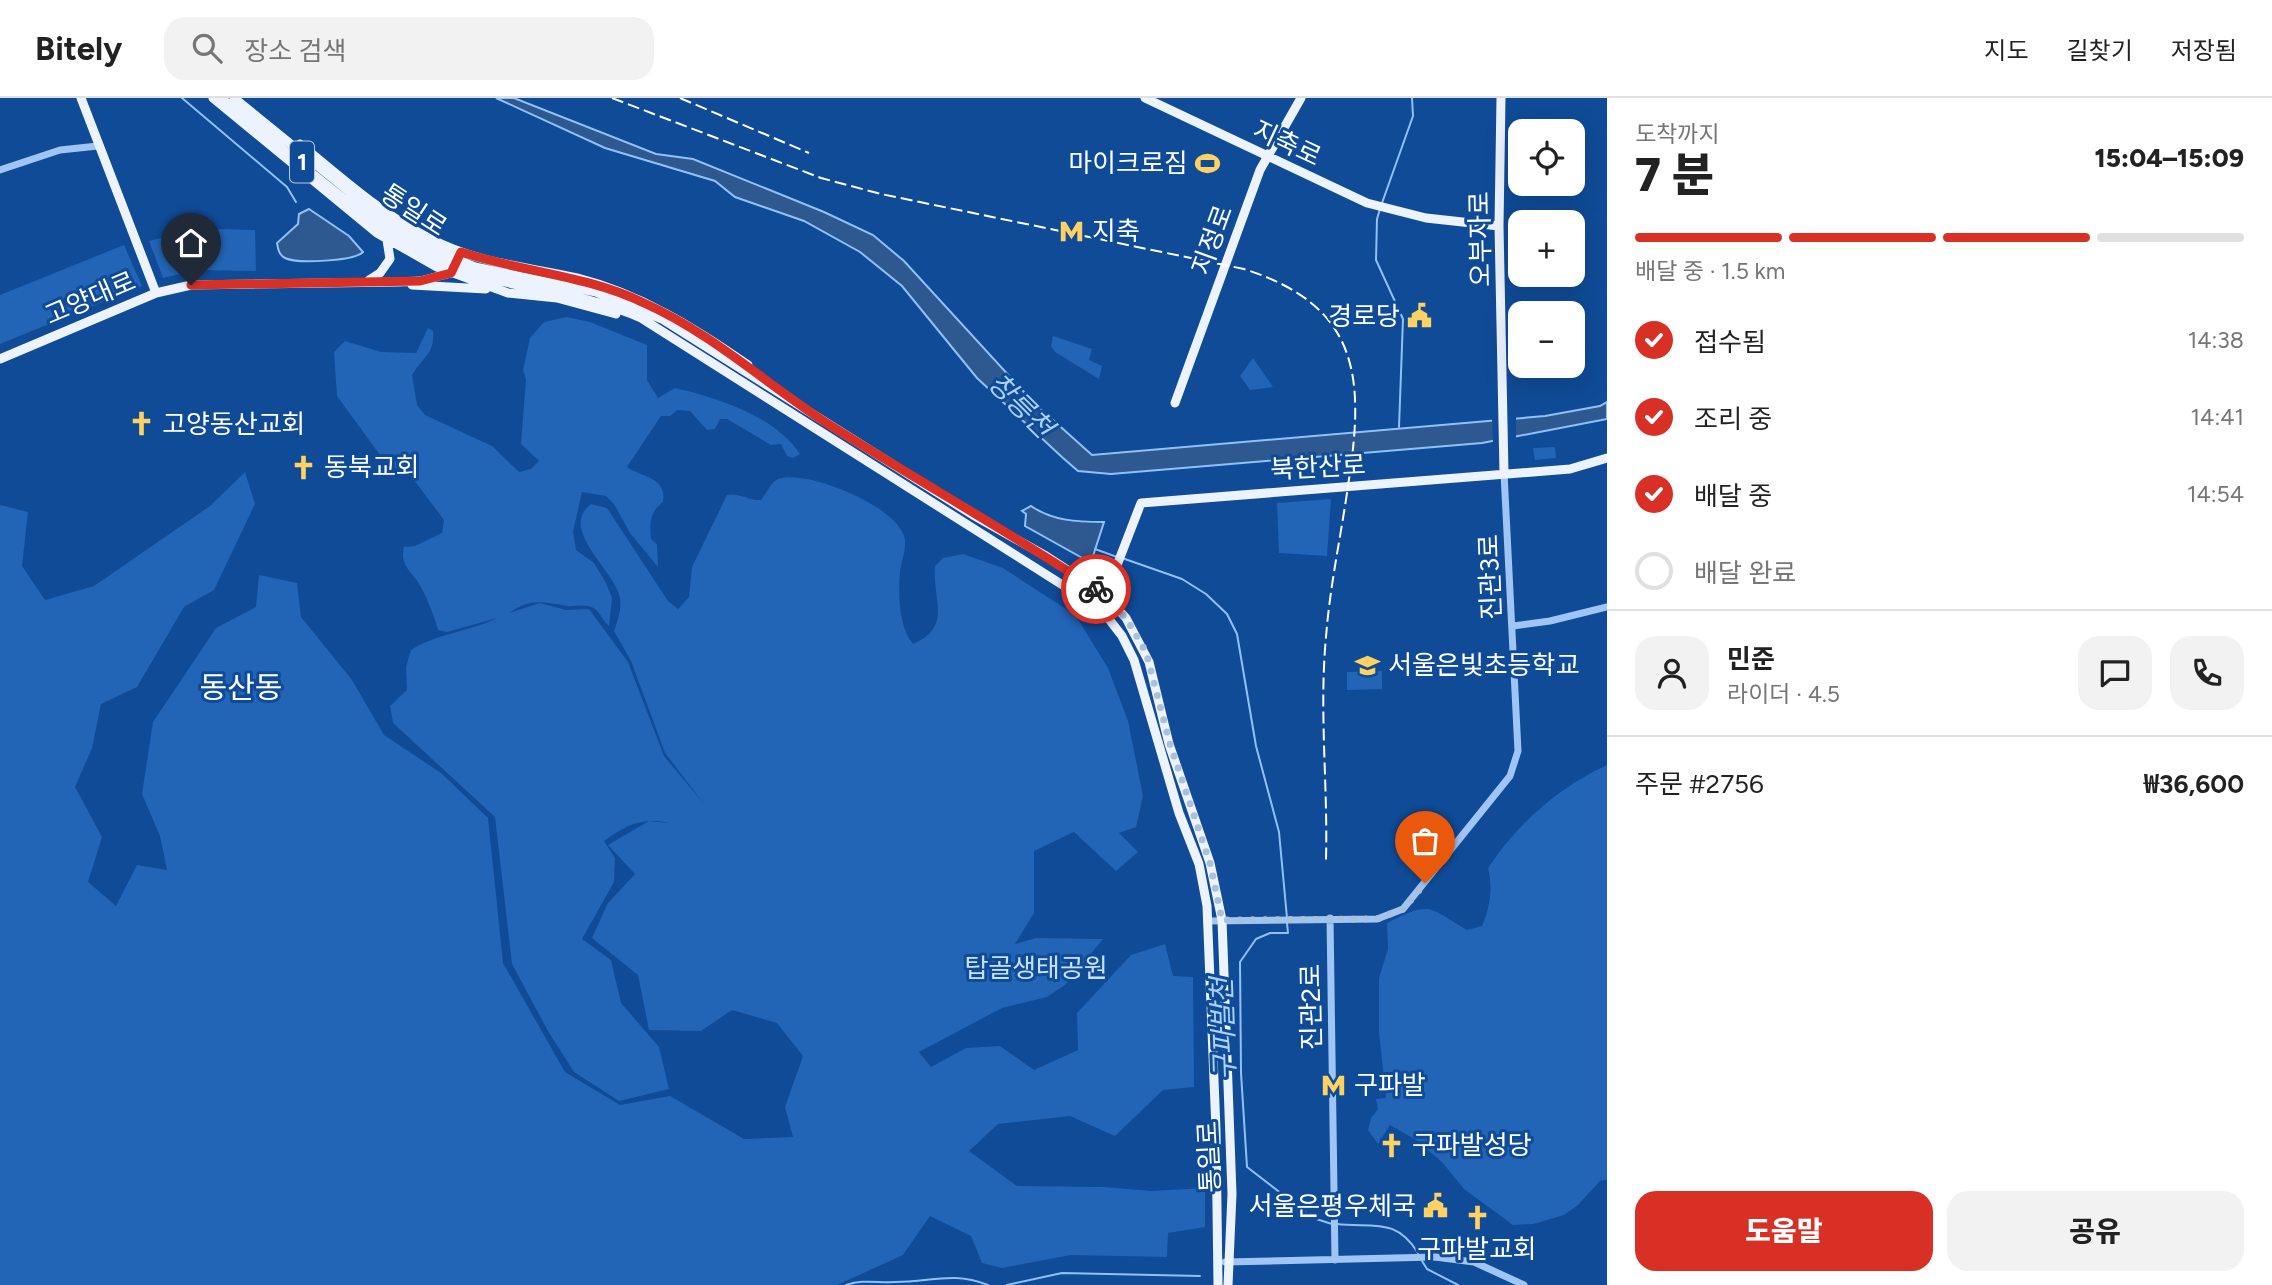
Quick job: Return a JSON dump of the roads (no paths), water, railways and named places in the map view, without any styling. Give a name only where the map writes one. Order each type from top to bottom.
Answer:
[{"type":"main road","points":[[81,98],[156,293]]},
{"type":"main road","points":[[214,98],[251,132],[387,240],[451,273],[494,289],[557,298],[621,316],[777,403]]},
{"type":"main road","name":"통일로","points":[[221,98],[385,225],[461,269],[502,281],[589,299],[633,315],[1095,603],[1122,636],[1134,660],[1179,813],[1199,864],[1207,921],[1223,1262],[1228,1285]]},
{"type":"main road","name":"통일로","points":[[234,98],[385,225],[433,250],[475,267],[582,288],[627,303],[662,319],[905,473],[1102,593],[1126,618],[1146,652],[1170,744],[1210,863],[1222,920],[1232,1194],[1218,1285]]},
{"type":"main road","points":[[240,98],[392,217],[461,252],[513,268],[576,278],[642,301],[707,337],[784,395]]},
{"type":"main road","name":"지축로","points":[[1145,98],[1374,206],[1426,218],[1499,226]]},
{"type":"main road","name":"지정로","points":[[1175,403],[1266,157],[1301,98]]},
{"type":"main road","name":"오부자로","points":[[1501,98],[1499,226],[1504,473]]},
{"type":"main road","points":[[368,281],[380,273],[390,259],[387,240]]},
{"type":"main road","points":[[451,273],[461,252]]},
{"type":"main road","points":[[512,293],[505,286],[505,278],[513,268]]},
{"type":"main road","name":"고양대로","points":[[0,359],[156,293],[191,285],[227,282],[420,281],[451,273]]},
{"type":"main road","points":[[398,282],[425,288],[494,289]]},
{"type":"main road","name":"북한산로","points":[[1095,603],[1109,586],[1141,503],[1570,469],[1607,458]]},
{"type":"street","points":[[0,170],[60,150],[98,146]]},
{"type":"street","name":"진관3로","points":[[1222,920],[1377,919],[1403,909],[1510,776],[1518,751],[1504,473]]},
{"type":"street","points":[[1513,625],[1550,621],[1607,607]]},
{"type":"street","name":"진관2로","points":[[1329,918],[1335,1260]]},
{"type":"street","points":[[1207,921],[1222,920]]},
{"type":"street","points":[[1223,1262],[1429,1257],[1474,1262],[1524,1285]]},
{"type":"water","name":"창릉천","points":[[496,98],[514,98],[656,154],[693,159],[824,212],[873,235],[904,261],[1034,403],[1092,455],[1545,416],[1600,406],[1607,402],[1607,419],[1482,443],[1111,474],[1078,471],[977,378],[902,286],[860,252],[804,221],[735,197],[715,181],[605,148]]},
{"type":"water","points":[[309,209],[349,236],[363,252],[349,258],[325,261],[301,261],[283,257],[277,243],[298,224],[299,214]]},
{"type":"water","points":[[1031,506],[1066,520],[1104,522],[1092,559],[1086,560],[1025,526],[1026,514],[1022,511]]},
{"type":"waterway","points":[[182,98],[287,187],[296,202]]},
{"type":"waterway","points":[[1382,203],[1413,116],[1412,98]]},
{"type":"waterway","points":[[1380,209],[1377,219],[1376,260],[1403,319],[1399,427]]},
{"type":"waterway","name":"구파발천","points":[[1095,549],[1117,557]]},
{"type":"waterway","name":"구파발천","points":[[1122,558],[1182,579],[1206,594],[1227,614],[1237,634],[1256,746],[1279,832],[1287,918]]},
{"type":"waterway","name":"구파발천","points":[[1287,923],[1288,933],[1270,933],[1256,939],[1240,962],[1241,1073],[1247,1167],[1313,1218],[1332,1224]]},
{"type":"waterway","name":"구파발천","points":[[1337,1224],[1373,1225],[1392,1229],[1410,1242],[1418,1253]]},
{"type":"waterway","name":"구파발천","points":[[1422,1261],[1427,1269],[1458,1285]]},
{"type":"waterway","points":[[1007,1285],[1062,1273],[1200,1276]]},
{"type":"waterway","points":[[846,1285],[953,1278],[988,1285]]},
{"type":"railway","points":[[612,98],[821,178],[881,194],[1244,269],[1282,284],[1310,302],[1331,324],[1345,348],[1353,376],[1355,407],[1354,441],[1330,597],[1324,665],[1326,860]]},
{"type":"railway","points":[[680,98],[809,153]]},
{"type":"place","name":"마이크로짐","points":[[1208,163]]},
{"type":"place","name":"지축","points":[[1072,231]]},
{"type":"place","name":"경로당","points":[[1420,316]]},
{"type":"place","name":"고양동산교회","points":[[142,424]]},
{"type":"place","name":"동북교회","points":[[304,467]]},
{"type":"place","name":"서울은빛초등학교","points":[[1368,665]]},
{"type":"place","name":"구파발","points":[[1334,1085]]},
{"type":"place","name":"구파발성당","points":[[1392,1145]]},
{"type":"place","name":"서울은평우체국","points":[[1436,1206]]},
{"type":"place","name":"구파발교회","points":[[1477,1217]]},
{"type":"district","name":"동산동","points":[[241,688]]},
{"type":"park label","name":"탑골생태공원","points":[[1036,968]]}]
